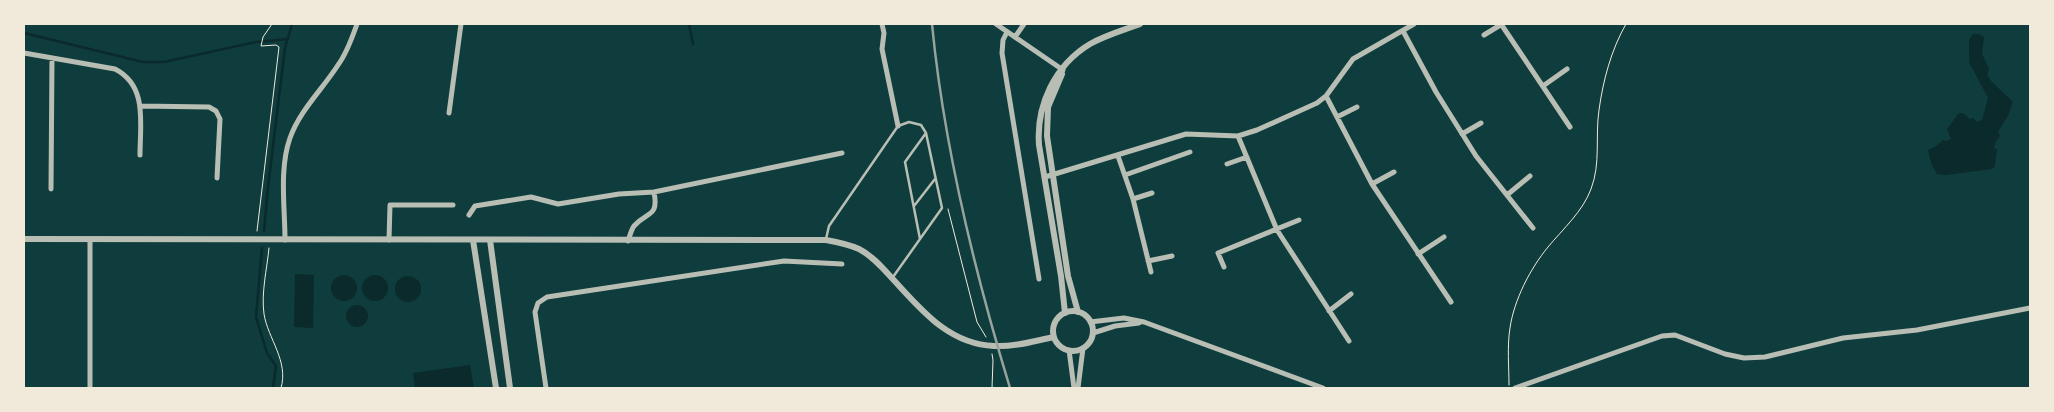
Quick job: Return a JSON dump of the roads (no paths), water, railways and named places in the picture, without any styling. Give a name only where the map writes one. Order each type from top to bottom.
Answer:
[{"type":"street","points":[[286,240],[284,173],[285,155],[290,138],[296,122],[338,65],[357,24]]},
{"type":"street","points":[[449,113],[461,24]]},
{"type":"street","points":[[882,24],[884,33],[882,49],[898,126]]},
{"type":"street","points":[[996,24],[1063,70]]},
{"type":"street","points":[[1015,37],[1024,24]]},
{"type":"street","points":[[1065,313],[1061,276],[1039,145],[1039,124],[1045,98],[1055,79],[1074,57],[1092,44],[1140,24]]},
{"type":"street","points":[[1044,177],[1186,134],[1238,136],[1256,130],[1317,103],[1326,96],[1353,59],[1362,52],[1414,24]]},
{"type":"street","points":[[1484,35],[1501,24],[1570,127]]},
{"type":"street","points":[[1403,31],[1436,92],[1476,156],[1533,228]]},
{"type":"street","points":[[1007,32],[1003,40],[1002,54],[1039,279]]},
{"type":"street","points":[[24,52],[115,69],[127,76],[136,88],[140,106],[140,154]]},
{"type":"street","points":[[51,189],[52,58]]},
{"type":"street","points":[[1543,86],[1567,68]]},
{"type":"street","points":[[1063,70],[1050,101],[1047,114],[1046,136],[1071,289],[1078,312]]},
{"type":"street","points":[[1326,96],[1372,184],[1451,302]]},
{"type":"street","points":[[140,106],[209,107],[216,111],[220,119],[217,178]]},
{"type":"street","points":[[1337,117],[1357,107]]},
{"type":"street","points":[[1462,134],[1481,123]]},
{"type":"street","points":[[1238,136],[1277,230],[1349,341]]},
{"type":"street","points":[[1125,175],[1190,152]]},
{"type":"street","points":[[469,215],[475,206],[531,197],[558,204],[619,194],[654,192],[842,153]]},
{"type":"street","points":[[1118,156],[1133,199],[1151,272]]},
{"type":"street","points":[[1227,164],[1247,157]]},
{"type":"street","points":[[1372,184],[1394,172]]},
{"type":"street","points":[[1507,195],[1530,176]]},
{"type":"street","points":[[628,241],[632,228],[655,209],[654,192]]},
{"type":"street","points":[[1133,199],[1152,193]]},
{"type":"street","points":[[389,240],[390,205],[453,204]]},
{"type":"street","points":[[1224,267],[1218,253],[1299,220]]},
{"type":"street","points":[[1418,254],[1444,238]]},
{"type":"street","points":[[24,239],[826,240],[859,249],[874,259],[932,321],[963,340],[994,346],[1026,343],[1054,336]]},
{"type":"street","points":[[90,240],[90,388]]},
{"type":"street","points":[[473,240],[496,388]]},
{"type":"street","points":[[490,240],[510,388]]},
{"type":"street","points":[[1148,261],[1172,256]]},
{"type":"street","points":[[546,388],[535,312],[538,303],[547,296],[784,262],[842,264]]},
{"type":"street","points":[[1329,311],[1350,294]]},
{"type":"street","points":[[1515,388],[1662,336],[1675,336],[1725,354],[1744,358],[1765,357],[1843,338],[1917,330],[2030,308]]},
{"type":"street","points":[[1078,312],[1086,316],[1093,333],[1089,342],[1083,348],[1069,350],[1059,345],[1054,336],[1055,323],[1065,313],[1078,312]]},
{"type":"street","points":[[1090,322],[1124,318],[1144,322],[1323,388]]},
{"type":"street","points":[[1093,333],[1115,326],[1144,322]]},
{"type":"street","points":[[1078,388],[1083,348]]},
{"type":"street","points":[[1069,350],[1074,388]]},
{"type":"lane","points":[[826,240],[829,226],[898,126],[909,122],[921,125],[926,133],[942,208],[892,278]]},
{"type":"lane","points":[[920,241],[905,162],[926,133]]},
{"type":"lane","points":[[914,206],[935,179]]},
{"type":"water","points":[[1973,34],[1984,37],[1982,54],[1989,69],[1987,75],[2013,102],[2008,116],[1998,132],[2000,136],[1994,148],[1997,149],[1995,166],[1992,169],[1946,175],[1937,174],[1931,163],[1928,150],[1943,140],[1951,139],[1947,129],[1959,113],[1963,113],[1970,119],[1973,118],[1977,122],[1982,120],[1988,98],[1969,62],[1969,40]]},
{"type":"water","points":[[295,274],[314,275],[313,328],[294,327]]},
{"type":"water","points":[[344,275],[353,279],[357,288],[353,297],[344,301],[335,297],[331,288],[335,279]]},
{"type":"water","points":[[375,275],[384,279],[388,288],[384,297],[375,301],[366,297],[362,288],[366,279]]},
{"type":"water","points":[[408,276],[417,280],[421,289],[417,298],[408,302],[399,298],[395,289],[399,280]]},
{"type":"water","points":[[357,305],[365,308],[368,316],[365,324],[357,327],[349,324],[346,316],[349,308]]},
{"type":"water","points":[[470,365],[474,388],[415,388],[413,373]]},
{"type":"waterway","points":[[264,231],[285,48],[292,24]]},
{"type":"waterway","points":[[689,24],[693,44]]},
{"type":"waterway","points":[[24,33],[143,62],[164,62],[256,42],[288,39]]},
{"type":"waterway","points":[[262,248],[256,317],[267,353],[276,366],[273,388]]},
{"type":"railway","points":[[932,24],[937,70],[952,163],[984,299],[1010,388]]}]
